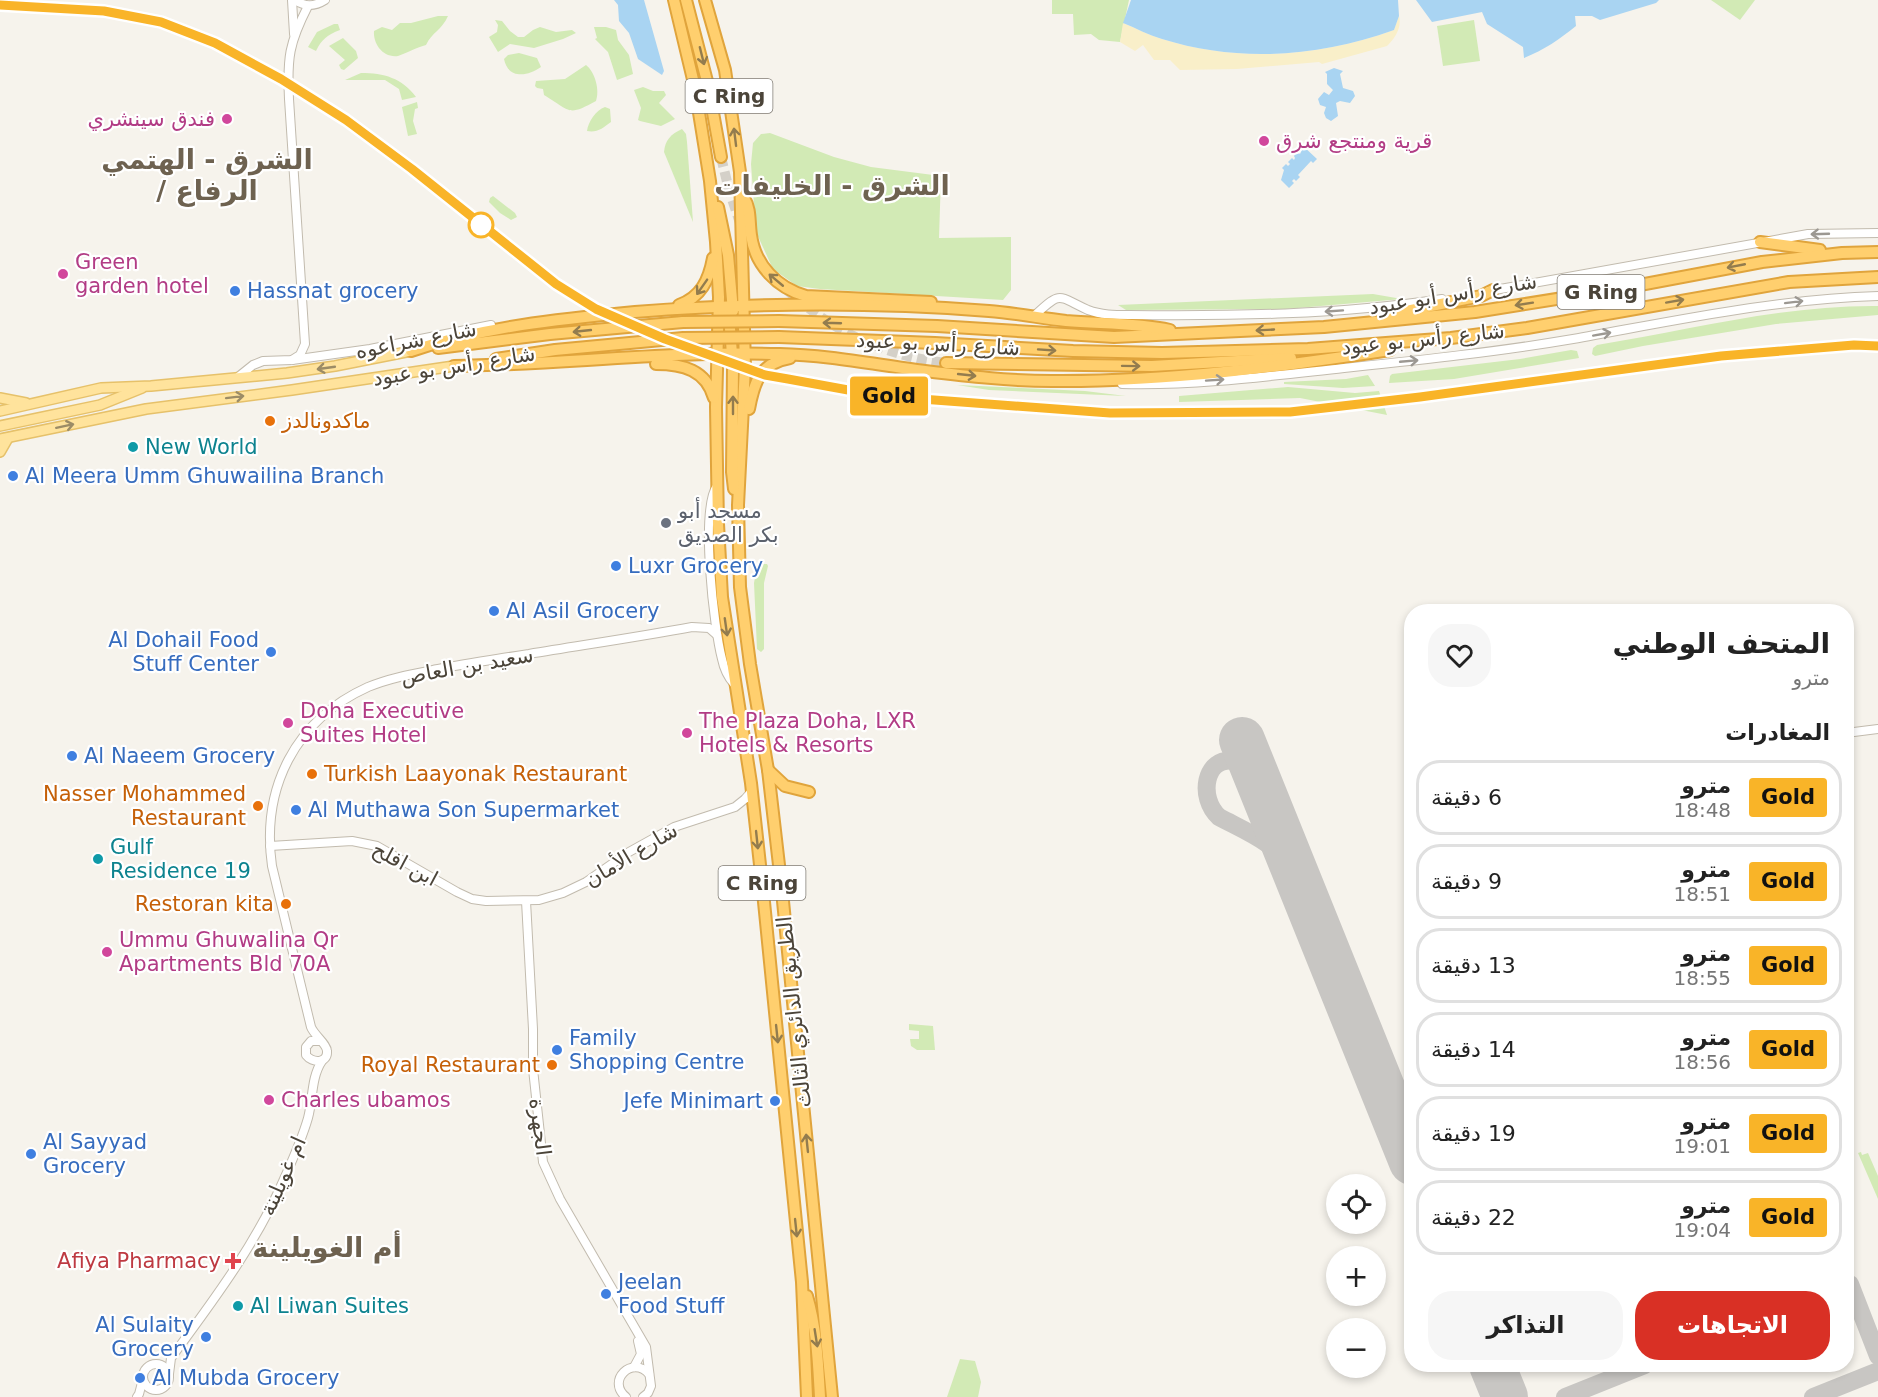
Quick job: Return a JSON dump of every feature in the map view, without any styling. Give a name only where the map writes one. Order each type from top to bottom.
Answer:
[{"type":"highway","name":"C Ring","points":[[674,0],[696,88],[710,181],[719,306]]},
{"type":"highway","points":[[686,0],[707,77],[721,157]]},
{"type":"highway","name":"C Ring","points":[[705,0],[724,70],[740,172],[745,306]]},
{"type":"highway","points":[[710,181],[728,255],[735,345],[737,350],[745,354]]},
{"type":"highway","points":[[741,195],[748,205],[752,242],[758,258],[773,278],[788,289],[806,296],[915,300],[955,309]]},
{"type":"highway","points":[[661,310],[685,303],[702,289],[710,274],[716,242]]},
{"type":"highway","points":[[1761,242],[1842,253]]},
{"type":"highway","name":"شارع رأس بو عبود","points":[[411,351],[562,333],[682,322],[779,321],[936,326],[1104,336],[1324,327],[1475,312],[1613,290],[1762,262],[1842,253],[1878,252]]},
{"type":"highway","name":"شارع رأس بو عبود","points":[[454,366],[555,350],[683,338],[779,338],[1162,353],[1308,349],[1410,343],[1527,328],[1789,282],[1878,277]]},
{"type":"highway","points":[[1324,327],[1481,296],[1493,290]]},
{"type":"highway","points":[[411,351],[453,339],[584,317],[719,306],[825,305],[955,309],[1067,321],[1136,325],[1184,334]]},
{"type":"highway","points":[[719,306],[726,309],[729,314],[732,354],[732,472],[738,505]]},
{"type":"highway","name":"الطريق الدائري الثالث","points":[[719,306],[716,407],[722,597],[755,817],[802,1282],[806,1394]]},
{"type":"highway","name":"الطريق الدائري الثالث","points":[[745,306],[743,429],[738,505],[740,586],[768,770],[832,1397]]},
{"type":"highway","points":[[946,363],[1152,366],[1390,351],[1410,343]]},
{"type":"highway","points":[[454,366],[718,354],[791,354],[926,371],[1052,381],[1234,371],[1315,362],[1375,352]]},
{"type":"highway","points":[[743,429],[754,385],[765,369],[783,359],[824,357]]},
{"type":"highway","points":[[566,361],[683,366],[694,370],[706,381],[712,390],[716,407]]},
{"type":"highway","points":[[768,770],[785,786],[809,792]]},
{"type":"highway","points":[[802,1282],[815,1329],[820,1397]]},
{"type":"main road","name":"شارع رأس بو عبود","points":[[0,411],[101,388],[144,387],[287,373],[411,351]]},
{"type":"main road","name":"شارع رأس بو عبود","points":[[4,439],[146,409],[454,366]]},
{"type":"main road","points":[[0,426],[100,405],[144,387]]},
{"type":"main road","points":[[0,398],[31,405]]},
{"type":"main road","points":[[0,452],[4,439]]},
{"type":"street","points":[[292,360],[300,355],[305,344],[288,75],[294,34],[294,0],[308,6],[325,0]]},
{"type":"street","points":[[294,34],[308,6]]},
{"type":"street","name":"شارع رأس أبو عبود","points":[[1034,316],[1052,300],[1061,298],[1070,300],[1088,310],[1106,314],[1206,316],[1364,309],[1438,300],[1808,234],[1878,233]]},
{"type":"street","points":[[1052,381],[1155,385],[1273,376],[1504,351],[1786,303],[1878,296]]},
{"type":"street","name":"شارع شراعوه","points":[[321,356],[370,350],[511,322],[531,325]]},
{"type":"street","points":[[305,344],[310,352],[321,356]]},
{"type":"street","points":[[238,377],[257,362],[321,356]]},
{"type":"street","name":"الطريق الدائري الثالث","points":[[718,484],[711,498],[709,543],[714,612],[723,666],[735,686]]},
{"type":"street","name":"سعيد بن العاص","points":[[320,1041],[311,1027],[272,866],[270,846],[273,796],[299,741],[328,714],[368,688],[392,679],[697,626],[707,621],[714,612]]},
{"type":"street","points":[[697,626],[709,628],[717,635]]},
{"type":"street","points":[[1854,732],[1878,729]]},
{"type":"street","name":"شارع الأمان","points":[[466,896],[486,901],[526,901],[550,897],[575,888],[641,845],[674,827],[735,807],[752,791]]},
{"type":"street","points":[[735,807],[746,810],[755,817]]},
{"type":"street","name":"ابن افلح","points":[[270,846],[366,842],[466,896]]},
{"type":"street","name":"الجهرة","points":[[526,901],[533,1069],[543,1162],[560,1199],[646,1347],[651,1393]]},
{"type":"street","name":"سعيد بن العاص","points":[[309,1043],[311,1027]]},
{"type":"street","points":[[314,1040],[320,1041],[326,1045],[326,1056],[322,1060],[311,1060],[306,1053],[309,1043],[314,1040]]},
{"type":"street","name":"ام غويلينة","points":[[311,1060],[316,1075]]},
{"type":"street","name":"ام غويلينة","points":[[169,1374],[171,1358],[228,1279],[263,1221],[283,1181],[307,1121],[316,1075],[322,1060]]},
{"type":"street","name":"الجهرة","points":[[634,1367],[641,1350],[635,1330]]},
{"type":"street","name":"ام غويلينة","points":[[158,1364],[171,1358]]},
{"type":"street","points":[[158,1364],[163,1366],[169,1374],[166,1386],[138,1396],[145,1370],[158,1364]]},
{"type":"street","points":[[626,1397],[620,1391],[619,1380],[625,1370],[634,1367],[643,1369],[649,1374]]},
{"type":"street","points":[[143,1378],[147,1386],[155,1390]]},
{"type":"street","points":[[644,1397],[651,1393]]},
{"type":"green space","points":[[1052,0],[1129,0],[1120,42],[1099,40],[1091,34],[1074,35],[1073,14],[1052,14]]},
{"type":"green space","points":[[1711,0],[1755,0],[1740,20]]},
{"type":"green space","points":[[438,16],[448,16],[426,45],[401,55],[388,55],[375,41],[374,31],[382,27],[392,30],[400,23],[411,23]]},
{"type":"green space","points":[[495,20],[502,21],[518,37],[524,37],[540,27],[556,32],[572,30],[576,33],[534,48],[510,44],[498,52],[489,37],[497,32],[498,25]]},
{"type":"green space","points":[[1474,20],[1480,61],[1443,66],[1437,26]]},
{"type":"green space","points":[[338,24],[340,30],[325,38],[316,51],[308,47],[317,32]]},
{"type":"green space","points":[[594,27],[616,30],[618,40],[629,55],[633,74],[617,80],[608,52],[595,39],[597,38]]},
{"type":"green space","points":[[343,38],[356,51],[358,58],[344,70],[339,65],[345,60],[329,46]]},
{"type":"green space","points":[[519,53],[537,58],[541,67],[524,74],[509,70],[504,59],[508,55]]},
{"type":"green space","points":[[586,65],[594,77],[597,97],[596,101],[579,109],[565,108],[544,95],[543,89],[535,86],[536,81],[565,79]]},
{"type":"green space","points":[[361,73],[377,74],[399,81],[416,97],[402,100],[399,89],[385,80],[345,80]]},
{"type":"green space","points":[[643,87],[653,91],[664,91],[666,95],[659,103],[675,119],[661,126],[638,120],[641,108],[634,90]]},
{"type":"green space","points":[[417,102],[418,108],[415,109],[413,121],[417,134],[408,136],[402,107]]},
{"type":"green space","points":[[605,107],[610,109],[611,122],[597,131],[587,131],[593,117]]},
{"type":"green space","points":[[682,129],[686,134],[687,142],[693,222],[664,152],[669,138]]},
{"type":"green space","points":[[770,133],[834,157],[871,167],[941,176],[939,238],[1011,237],[1011,290],[1003,300],[797,286],[773,269],[756,232],[751,164],[753,143],[761,134]]},
{"type":"green space","points":[[493,196],[517,217],[511,220],[500,213],[489,202]]},
{"type":"green space","points":[[1373,294],[1402,299],[1286,309],[1126,310],[1118,305]]},
{"type":"green space","points":[[1878,306],[1878,315],[1776,324],[1595,356],[1592,354],[1593,348],[1597,345],[1772,314]]},
{"type":"green space","points":[[1571,350],[1577,351],[1579,358],[1454,379],[1389,383],[1392,374],[1520,359]]},
{"type":"green space","points":[[1368,375],[1375,386],[1343,388],[1284,384],[1284,382],[1346,379]]},
{"type":"green space","points":[[957,385],[1085,391],[1126,396],[989,390]]},
{"type":"green space","points":[[1288,387],[1355,393],[1379,391],[1387,415],[1300,398],[1179,402],[1179,396]]},
{"type":"green space","points":[[762,564],[768,566],[764,583],[764,649],[761,652],[757,649],[754,583],[756,572]]},
{"type":"green space","points":[[909,1024],[933,1026],[935,1050],[917,1050],[911,1046],[910,1039],[919,1039],[919,1031],[909,1030]]},
{"type":"green space","points":[[1861,1152],[1862,1155],[1868,1153],[1878,1176],[1878,1199],[1858,1153]]},
{"type":"green space","points":[[960,1359],[975,1361],[981,1382],[978,1397],[947,1397]]},
{"type":"sand","points":[[1399,16],[1400,25],[1393,40],[1387,46],[1322,64],[1319,62],[1237,69],[1180,70],[1170,60],[1154,60],[1143,45],[1135,51],[1120,42],[1123,23],[1152,36],[1191,47],[1220,52],[1278,54],[1337,46],[1394,30]]},
{"type":"water","points":[[614,0],[644,0],[664,71],[662,75],[638,59],[629,33],[619,21],[618,5]]},
{"type":"water","points":[[1131,0],[1398,0],[1399,16],[1394,30],[1365,39],[1307,51],[1249,54],[1191,47],[1157,37],[1123,23]]},
{"type":"water","points":[[1416,0],[1659,0],[1656,3],[1600,20],[1592,16],[1575,16],[1576,26],[1552,44],[1524,58],[1523,47],[1487,24],[1482,12],[1432,22]]},
{"type":"water","points":[[1334,68],[1343,71],[1340,74],[1343,88],[1353,91],[1355,96],[1350,103],[1340,101],[1336,103],[1338,116],[1331,121],[1324,113],[1326,107],[1320,105],[1318,99],[1324,92],[1329,95],[1333,90],[1327,84],[1325,72]]},
{"type":"water","points":[[1303,146],[1317,159],[1313,163],[1311,161],[1298,175],[1300,177],[1292,181],[1294,183],[1289,188],[1281,180],[1284,170],[1282,168],[1290,164],[1288,162],[1292,158],[1294,160],[1297,152],[1300,154]]},
{"type":"taxiway","points":[[1254,768],[1235,761],[1225,761],[1216,765],[1208,780],[1208,800],[1219,817],[1271,846],[1294,873]]},
{"type":"taxiway","points":[[1854,1294],[1878,1356]]},
{"type":"taxiway","points":[[1813,1397],[1878,1371]]},
{"type":"taxiway","points":[[1565,1397],[1628,1372]]},
{"type":"runway","points":[[1242,740],[1404,1142]]},
{"type":"runway","points":[[1495,1372],[1505,1397]]},
{"type":"tunnel","points":[[721,157],[741,226]]},
{"type":"tunnel","points":[[786,289],[821,317],[860,339],[880,348],[923,360],[946,363]]},
{"type":"metro line","name":"Gold","points":[[0,5],[104,11],[161,22],[215,43],[281,79],[346,120],[412,169],[556,284],[596,309],[665,339],[765,375],[881,396],[1110,413],[1290,412],[1420,397],[1721,356],[1854,345],[1878,346]]},
{"type":"place","name":"فندق سينشري","points":[[227,119]]},
{"type":"place","name":"قرية ومنتجع شرق","points":[[1264,141]]},
{"type":"place","name":"Green garden hotel","points":[[63,274]]},
{"type":"place","name":"Hassnat grocery","points":[[235,291]]},
{"type":"place","name":"ماكدونالدز","points":[[270,421]]},
{"type":"place","name":"New World","points":[[133,447]]},
{"type":"place","name":"Al Meera Umm Ghuwailina Branch","points":[[13,476]]},
{"type":"place","name":"مسجد أبو بكر الصديق","points":[[666,523]]},
{"type":"place","name":"Luxr Grocery","points":[[616,566]]},
{"type":"place","name":"Al Asil Grocery","points":[[494,611]]},
{"type":"place","name":"Al Dohail Food Stuff Center","points":[[271,652]]},
{"type":"place","name":"Doha Executive Suites Hotel","points":[[288,723]]},
{"type":"place","name":"The Plaza Doha, LXR Hotels & Resorts","points":[[687,733]]},
{"type":"place","name":"Al Naeem Grocery","points":[[72,756]]},
{"type":"place","name":"Turkish Laayonak Restaurant","points":[[312,774]]},
{"type":"place","name":"Nasser Mohammed Restaurant","points":[[258,806]]},
{"type":"place","name":"Al Muthawa Son Supermarket","points":[[296,810]]},
{"type":"place","name":"Gulf Residence 19","points":[[98,859]]},
{"type":"place","name":"Restoran kita","points":[[286,904]]},
{"type":"place","name":"Ummu Ghuwalina Qr Apartments Bld 70A","points":[[107,952]]},
{"type":"place","name":"Family Shopping Centre","points":[[557,1050]]},
{"type":"place","name":"Royal Restaurant","points":[[552,1065]]},
{"type":"place","name":"Charles ubamos","points":[[269,1100]]},
{"type":"place","name":"Jefe Minimart","points":[[775,1101]]},
{"type":"place","name":"Al Sayyad Grocery","points":[[31,1154]]},
{"type":"place","name":"Afiya Pharmacy","points":[[233,1261]]},
{"type":"place","name":"Jeelan Food Stuff","points":[[606,1294]]},
{"type":"place","name":"Al Liwan Suites","points":[[238,1306]]},
{"type":"place","name":"Al Sulaity Grocery","points":[[206,1337]]},
{"type":"place","name":"Al Mubda Grocery","points":[[140,1378]]},
{"type":"district","name":"الشرق - الهتمي / الرفاع","points":[[207,174]]},
{"type":"district","name":"الشرق - الخليفات","points":[[832,185]]},
{"type":"district","name":"أم الغويلينة","points":[[327,1247]]}]
